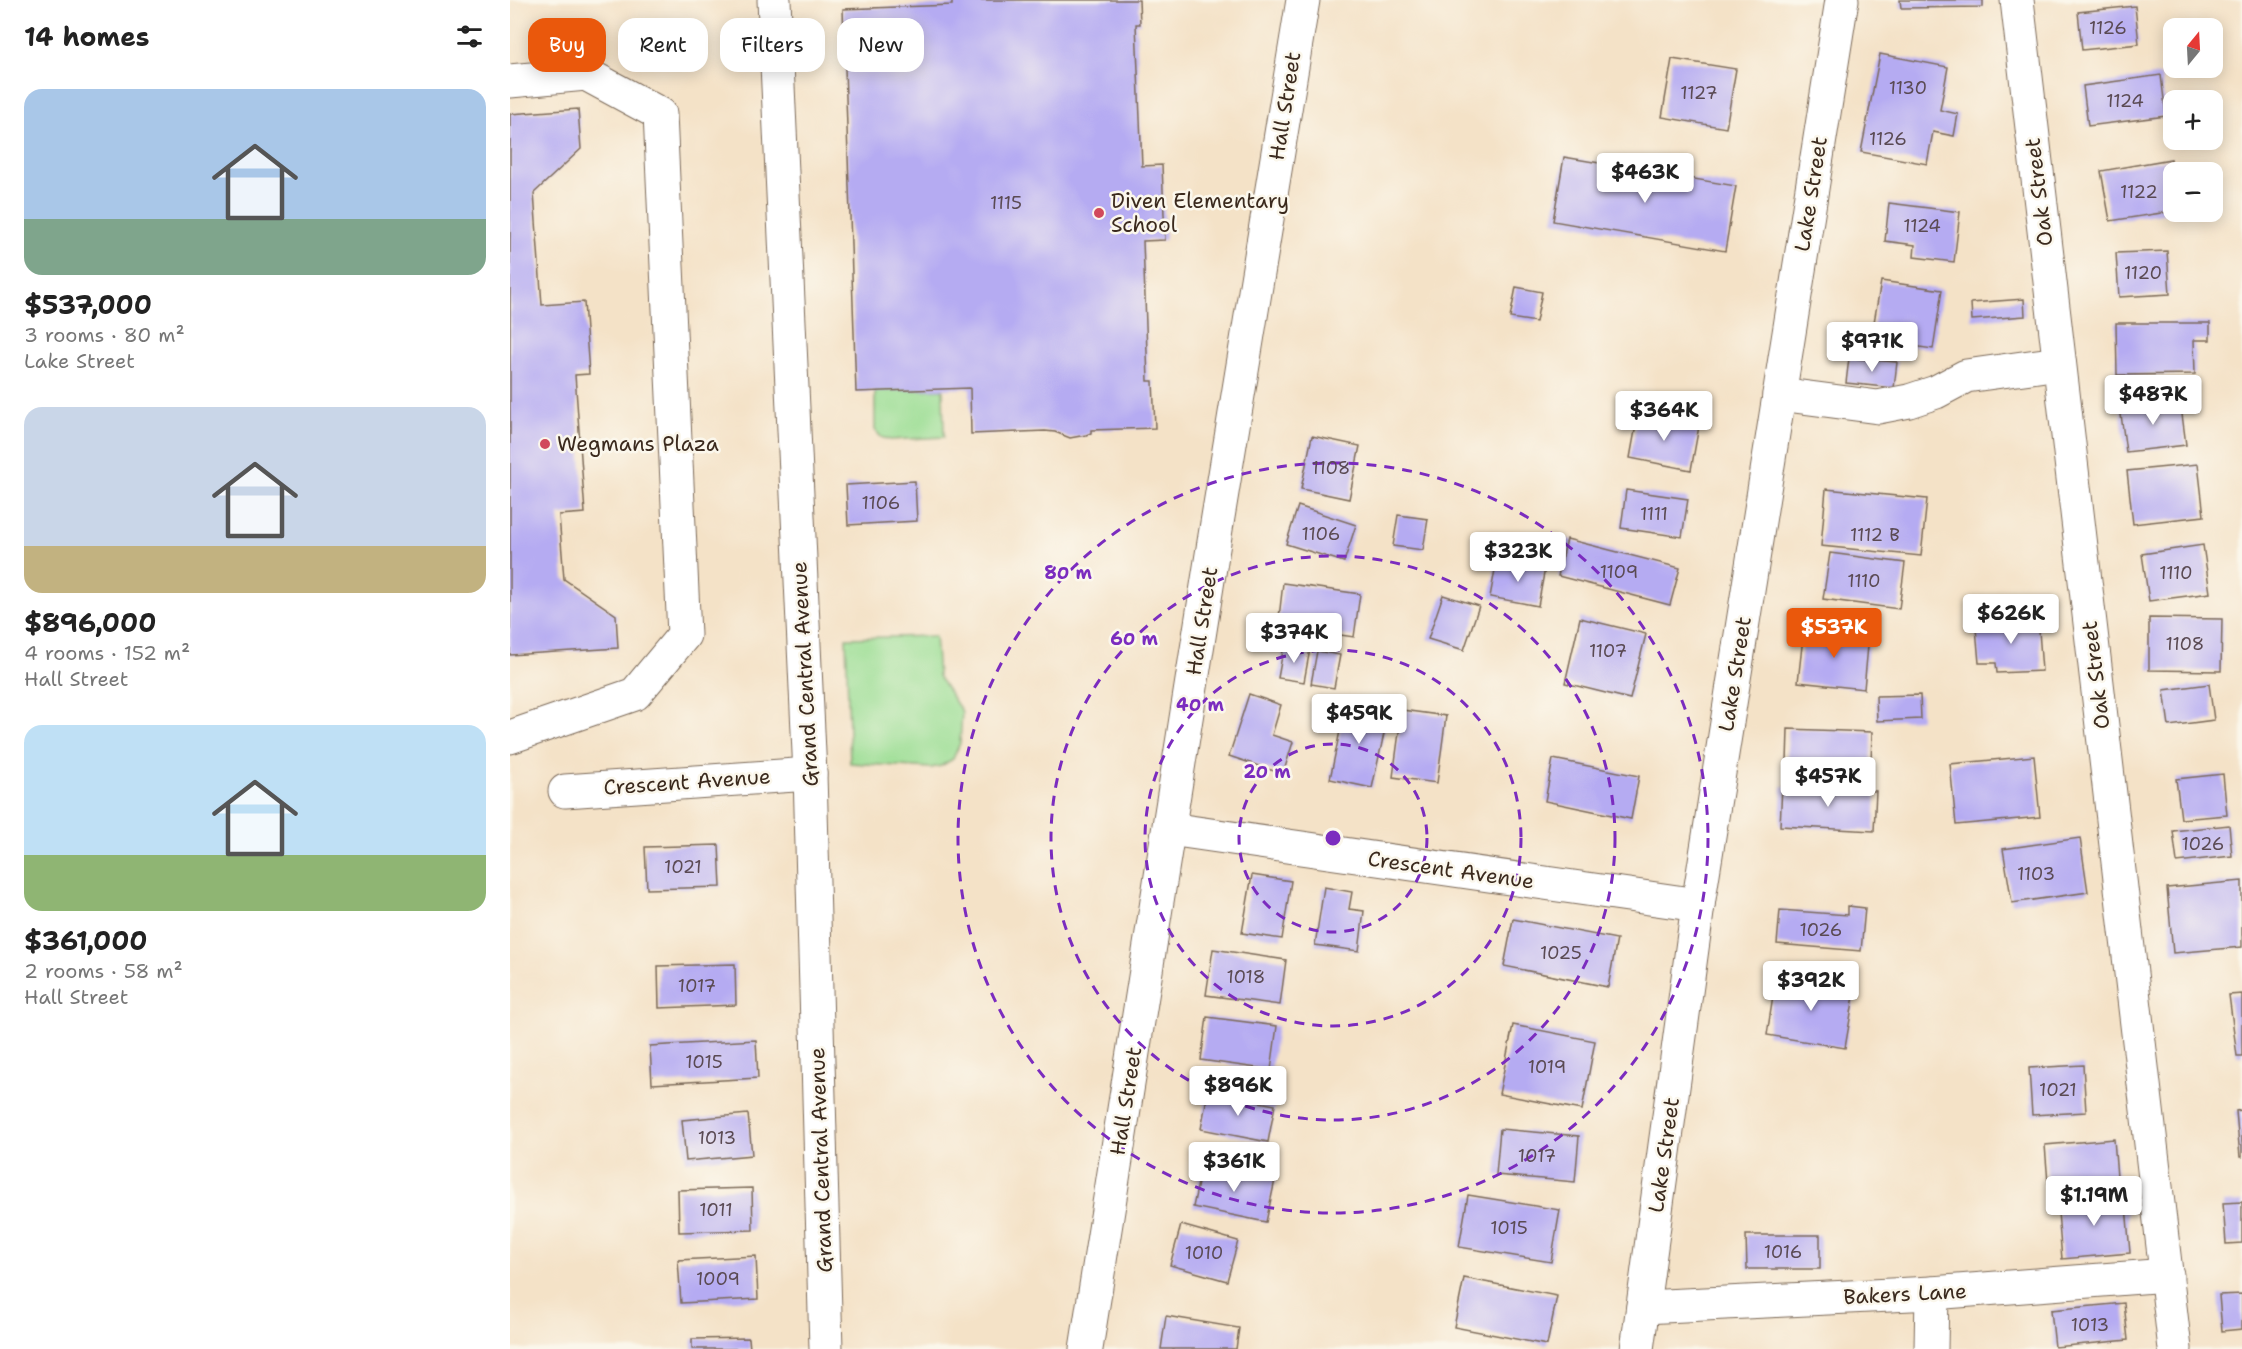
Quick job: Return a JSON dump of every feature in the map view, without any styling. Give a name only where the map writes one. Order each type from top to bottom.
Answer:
[{"type":"street","name":"Grand Central Avenue","points":[[774,0],[810,774],[826,1349]]},
{"type":"street","name":"Hall Street","points":[[1086,1349],[1303,0]]},
{"type":"street","name":"Lake Street","points":[[1637,1349],[1698,905],[1842,0]]},
{"type":"street","name":"Oak Street","points":[[2017,0],[2175,1349]]},
{"type":"street","points":[[510,81],[585,74],[660,114],[684,635],[635,694],[510,737]]},
{"type":"street","points":[[1779,394],[1878,407],[1909,401],[1936,392],[1966,376],[2059,363]]},
{"type":"street","name":"Crescent Avenue","points":[[565,791],[810,774]]},
{"type":"street","name":"Crescent Avenue","points":[[1168,829],[1698,905]]},
{"type":"street","name":"Bakers Lane","points":[[1643,1307],[1932,1293],[2167,1275]]},
{"type":"street","points":[[1931,1349],[1932,1293]]},
{"type":"green space","points":[[943,389],[944,437],[890,440],[881,437],[875,430],[875,391]]},
{"type":"green space","points":[[935,636],[938,676],[962,712],[960,743],[953,759],[941,766],[931,768],[850,763],[846,638]]},
{"type":"building","name":"Diven Elementary School","points":[[952,0],[1139,0],[1140,24],[1136,24],[1142,166],[1162,165],[1165,240],[1143,241],[1148,381],[1153,381],[1155,428],[1091,430],[1091,433],[1086,435],[1070,438],[1045,431],[971,434],[970,388],[856,392],[845,72],[924,72],[924,18],[843,18],[843,9],[952,5]]},
{"type":"building","points":[[1900,0],[1983,0],[1983,7],[1901,8]]},
{"type":"building","points":[[2135,6],[2139,44],[2082,50],[2078,12]]},
{"type":"building","points":[[1880,54],[1948,67],[1940,110],[1958,114],[1954,136],[1933,132],[1927,164],[1861,152]]},
{"type":"building","points":[[1672,59],[1736,69],[1726,128],[1662,117]]},
{"type":"building","points":[[2161,75],[2163,116],[2088,126],[2083,86]]},
{"type":"building","name":"Wegmans Plaza","points":[[578,109],[581,149],[534,193],[542,305],[584,302],[589,374],[575,375],[585,513],[559,515],[564,579],[616,615],[618,648],[510,655],[510,114]]},
{"type":"building","points":[[1564,157],[1736,186],[1725,251],[1553,221]]},
{"type":"building","points":[[2171,159],[2171,162],[2163,162],[2163,213],[2110,221],[2101,171]]},
{"type":"building","points":[[1889,203],[1960,212],[1954,262],[1914,257],[1915,245],[1885,241]]},
{"type":"building","points":[[2167,251],[2170,294],[2119,297],[2116,253]]},
{"type":"building","points":[[1881,281],[1942,290],[1933,349],[1871,340]]},
{"type":"building","points":[[1516,287],[1542,292],[1536,322],[1510,318]]},
{"type":"building","points":[[2024,299],[2025,316],[1972,320],[1971,303]]},
{"type":"building","points":[[2116,323],[2210,323],[2210,340],[2194,340],[2195,374],[2117,375]]},
{"type":"building","points":[[1849,358],[1897,362],[1894,388],[1846,383]]},
{"type":"building","points":[[2180,399],[2186,445],[2126,452],[2120,407]]},
{"type":"building","points":[[1638,414],[1699,426],[1691,470],[1630,458]]},
{"type":"building","points":[[1312,436],[1360,446],[1349,499],[1301,489]]},
{"type":"building","points":[[2198,464],[2204,516],[2133,524],[2127,471]]},
{"type":"building","points":[[915,481],[917,521],[848,525],[846,485]]},
{"type":"building","points":[[1826,489],[1927,499],[1921,556],[1821,546]]},
{"type":"building","points":[[1626,490],[1688,499],[1682,537],[1621,528]]},
{"type":"building","points":[[1298,506],[1356,525],[1344,562],[1286,544]]},
{"type":"building","points":[[1398,515],[1428,519],[1423,550],[1393,546]]},
{"type":"building","points":[[1567,539],[1680,568],[1670,605],[1558,576]]},
{"type":"building","points":[[2203,545],[2210,593],[2149,601],[2142,554]]},
{"type":"building","points":[[1830,553],[1905,563],[1899,609],[1823,599]]},
{"type":"building","points":[[1497,559],[1545,568],[1538,606],[1490,597]]},
{"type":"building","points":[[1283,583],[1360,594],[1354,637],[1278,626]]},
{"type":"building","points":[[1443,595],[1479,606],[1464,650],[1428,639]]},
{"type":"building","points":[[2038,617],[2042,671],[1997,673],[1996,663],[1979,663],[1976,628],[1991,627],[1990,619]]},
{"type":"building","points":[[1580,618],[1646,634],[1630,699],[1565,683]]},
{"type":"building","points":[[2149,618],[2222,619],[2221,671],[2149,670]]},
{"type":"building","points":[[1804,628],[1869,635],[1864,689],[1798,682]]},
{"type":"building","points":[[1284,645],[1310,649],[1304,682],[1278,678]]},
{"type":"building","points":[[1317,651],[1340,655],[1334,688],[1311,684]]},
{"type":"building","points":[[2209,684],[2214,720],[2169,726],[2164,690]]},
{"type":"building","points":[[1249,694],[1281,705],[1272,735],[1293,742],[1283,774],[1229,756]]},
{"type":"building","points":[[1920,695],[1921,719],[1877,721],[1876,696]]},
{"type":"building","points":[[1346,702],[1389,711],[1372,788],[1330,779]]},
{"type":"building","points":[[1402,710],[1446,716],[1437,783],[1393,777]]},
{"type":"building","points":[[1788,729],[1872,732],[1871,764],[1787,762]]},
{"type":"building","points":[[2034,756],[2040,817],[1956,825],[1950,764]]},
{"type":"building","points":[[1553,759],[1639,776],[1631,819],[1545,801]]},
{"type":"building","points":[[2223,774],[2227,815],[2181,819],[2176,779]]},
{"type":"building","points":[[1782,786],[1876,791],[1874,831],[1780,826]]},
{"type":"building","points":[[2229,825],[2232,856],[2177,862],[2173,831]]},
{"type":"building","points":[[2080,838],[2088,892],[2012,903],[2003,849]]},
{"type":"building","points":[[719,845],[721,887],[647,889],[645,847]]},
{"type":"building","points":[[1252,875],[1291,881],[1282,939],[1242,933]]},
{"type":"building","points":[[2242,881],[2242,947],[2173,953],[2167,888]]},
{"type":"building","points":[[1324,887],[1352,892],[1349,909],[1364,911],[1359,951],[1315,945]]},
{"type":"building","points":[[1848,906],[1865,908],[1861,951],[1777,944],[1780,910],[1848,915]]},
{"type":"building","points":[[1513,919],[1617,939],[1608,987],[1504,966]]},
{"type":"building","points":[[1213,949],[1286,960],[1280,1005],[1206,995]]},
{"type":"building","points":[[735,964],[736,1005],[659,1008],[658,966]]},
{"type":"building","points":[[1776,977],[1855,990],[1845,1048],[1767,1035]]},
{"type":"building","points":[[2242,994],[2242,1056],[2237,1056],[2229,995]]},
{"type":"building","points":[[1207,1017],[1277,1026],[1271,1070],[1201,1060]]},
{"type":"building","points":[[1513,1025],[1595,1041],[1582,1110],[1499,1094]]},
{"type":"building","points":[[756,1040],[758,1078],[652,1084],[650,1046]]},
{"type":"building","points":[[2083,1065],[2086,1112],[2032,1115],[2029,1068]]},
{"type":"building","points":[[1208,1092],[1275,1105],[1268,1142],[1201,1129]]},
{"type":"building","points":[[2242,1110],[2242,1157],[2240,1157],[2236,1111]]},
{"type":"building","points":[[748,1114],[752,1155],[686,1161],[682,1120]]},
{"type":"building","points":[[1500,1129],[1579,1136],[1575,1182],[1496,1175]]},
{"type":"building","points":[[2114,1139],[2117,1177],[2048,1183],[2045,1145]]},
{"type":"building","points":[[1202,1164],[1275,1180],[1266,1222],[1193,1207]]},
{"type":"building","points":[[752,1188],[753,1230],[679,1232],[678,1190]]},
{"type":"building","points":[[2125,1194],[2130,1253],[2062,1259],[2057,1201]]},
{"type":"building","points":[[1468,1195],[1560,1210],[1551,1262],[1459,1247]]},
{"type":"building","points":[[2242,1202],[2242,1243],[2226,1244],[2223,1203]]},
{"type":"building","points":[[1181,1225],[1238,1241],[1227,1281],[1170,1265]]},
{"type":"building","points":[[1746,1235],[1820,1235],[1820,1269],[1747,1269]]},
{"type":"building","points":[[756,1256],[758,1299],[681,1303],[678,1260]]},
{"type":"building","points":[[1464,1278],[1557,1296],[1547,1345],[1454,1327]]},
{"type":"building","points":[[2242,1294],[2242,1329],[2222,1331],[2219,1295]]},
{"type":"building","points":[[2124,1303],[2128,1340],[2055,1347],[2051,1310]]},
{"type":"building","points":[[1166,1316],[1239,1328],[1236,1349],[1161,1349]]},
{"type":"building","points":[[749,1338],[750,1349],[692,1349],[692,1339]]},
{"type":"place","name":"Diven Elementary School","points":[[1099,213]]},
{"type":"place","name":"Wegmans Plaza","points":[[545,444]]}]
